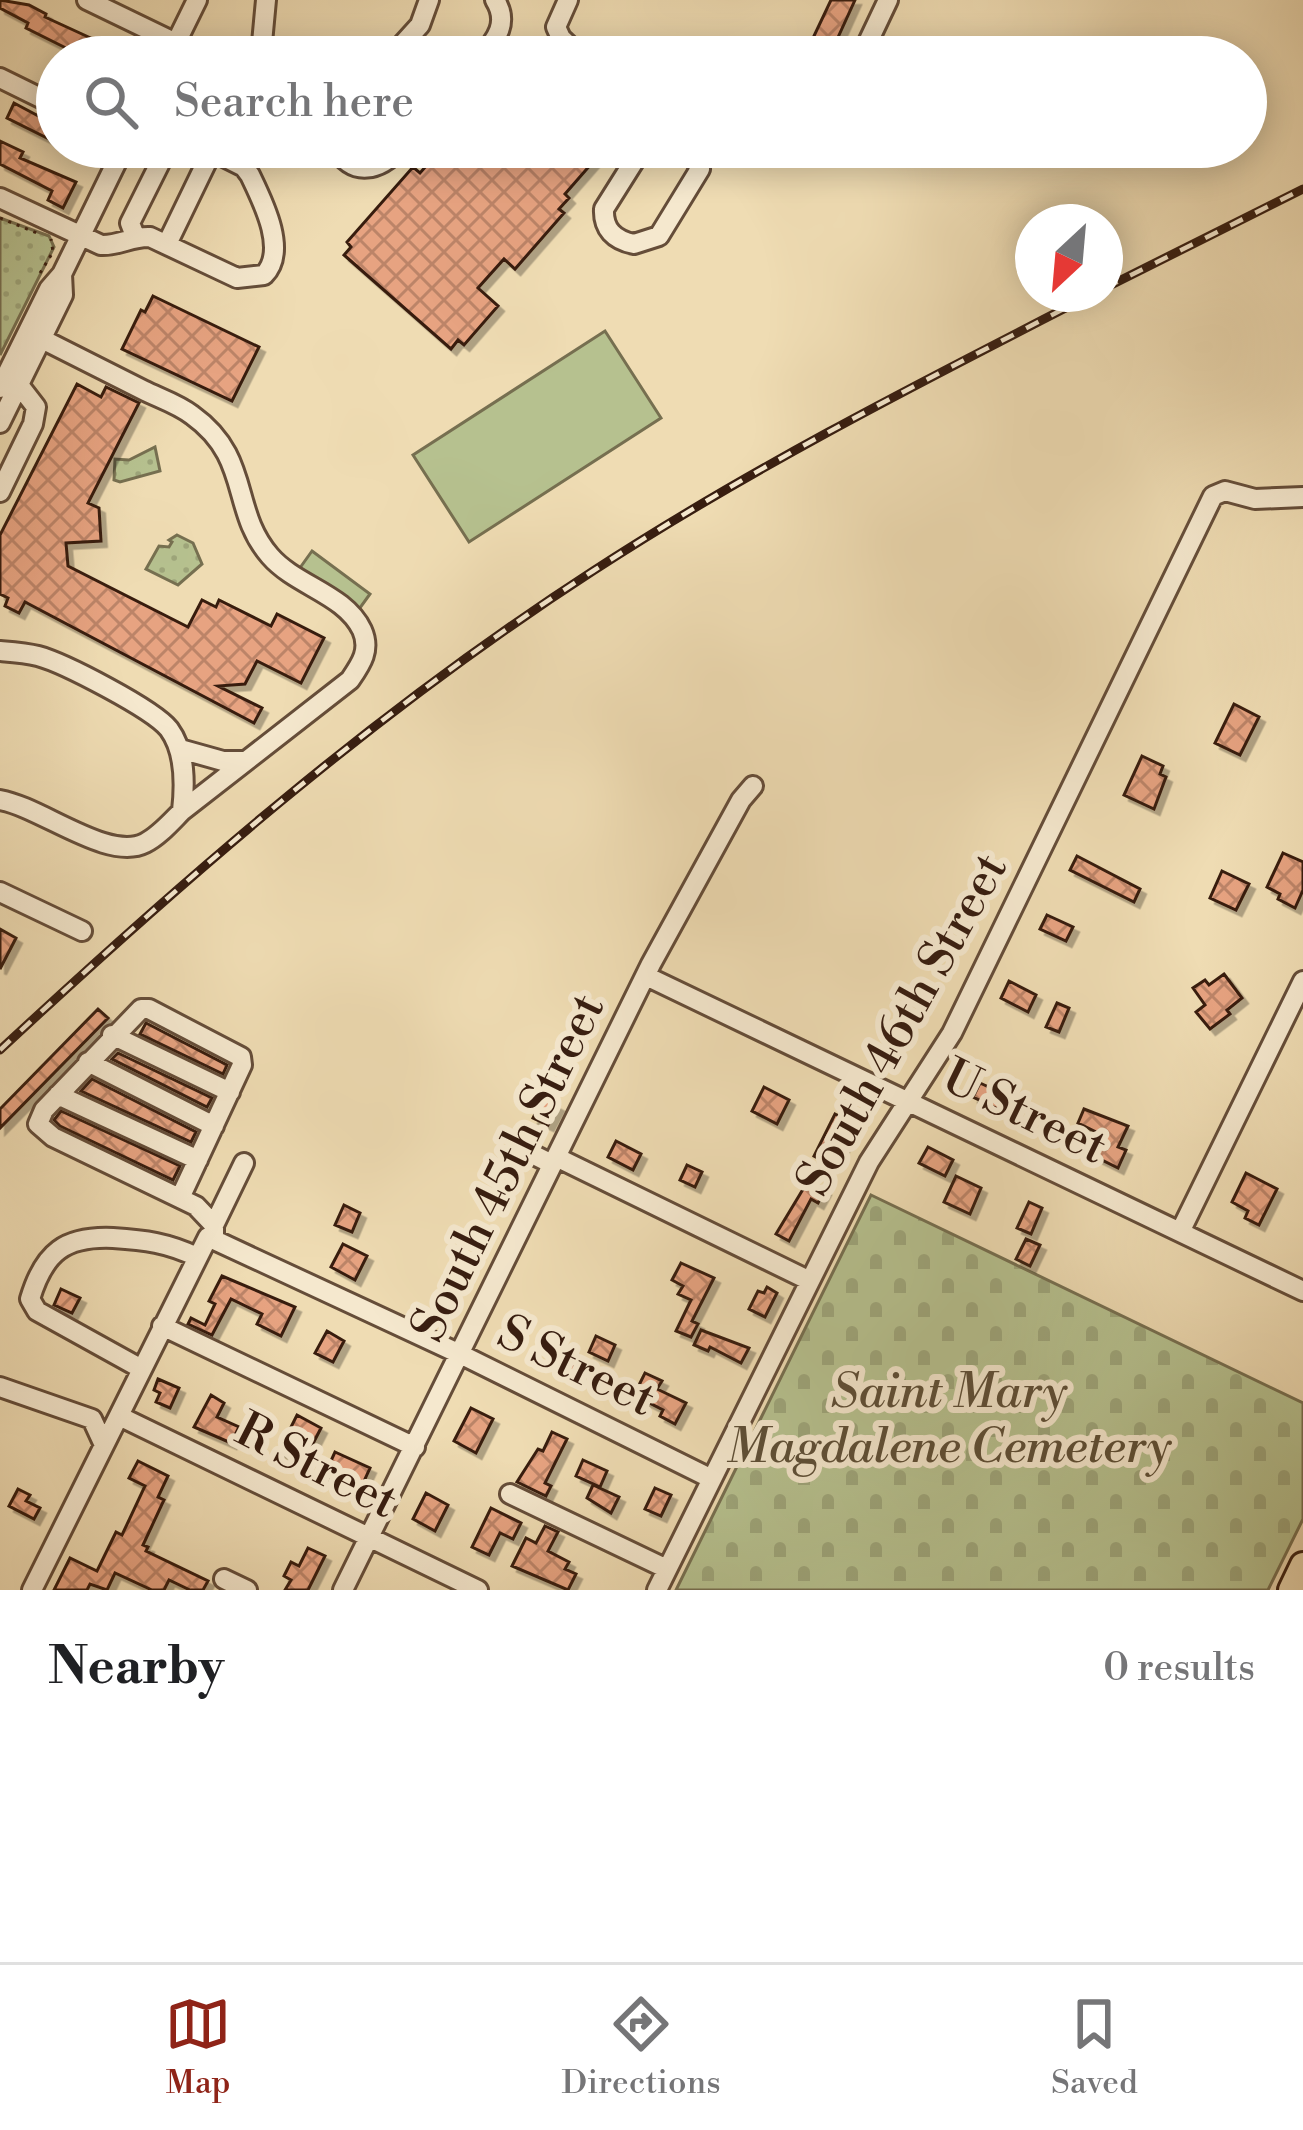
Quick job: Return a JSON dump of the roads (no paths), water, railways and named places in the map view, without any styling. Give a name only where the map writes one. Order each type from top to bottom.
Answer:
[{"type":"main road","points":[[1291,1590],[1303,1565]]},
{"type":"street","points":[[87,0],[149,36]]},
{"type":"street","points":[[180,36],[197,0]]},
{"type":"street","points":[[263,36],[266,0]]},
{"type":"street","points":[[410,36],[420,25],[429,0]]},
{"type":"street","points":[[495,0],[502,25],[495,36]]},
{"type":"street","points":[[560,36],[556,27],[568,0]]},
{"type":"street","points":[[871,36],[889,0]]},
{"type":"street","points":[[0,78],[36,96]]},
{"type":"street","points":[[0,423],[9,387],[35,335],[63,295],[62,274],[114,168]]},
{"type":"street","points":[[135,236],[130,223],[158,168]]},
{"type":"street","points":[[166,244],[200,168]]},
{"type":"street","points":[[0,198],[113,246],[135,236],[166,244],[237,278],[259,278],[273,266],[275,245],[245,168]]},
{"type":"street","points":[[630,168],[604,208],[603,218],[611,234],[634,244],[659,236],[698,168]]},
{"type":"street","points":[[0,800],[111,847],[130,849],[148,842],[350,680],[365,658],[365,637],[355,617],[271,557],[252,529],[232,458],[219,437],[190,412],[35,335]]},
{"type":"street","points":[[0,492],[33,424],[36,407],[9,387]]},
{"type":"street","name":"South 46th Street","points":[[657,1590],[869,1162],[952,1033],[1213,496],[1225,490],[1255,500],[1303,497]]},
{"type":"street","points":[[0,651],[39,656],[145,709],[168,728],[180,749],[182,812]]},
{"type":"street","points":[[180,749],[246,761]]},
{"type":"street","name":"South 45th Street","points":[[343,1590],[646,976],[753,786]]},
{"type":"street","points":[[0,892],[82,931]]},
{"type":"street","name":"U Street","points":[[646,976],[1303,1291]]},
{"type":"street","points":[[1181,1231],[1303,981]]},
{"type":"street","points":[[180,1198],[198,1160],[230,1092],[242,1065],[241,1057],[148,1009],[133,1014],[58,1095],[198,1160]]},
{"type":"street","points":[[112,1035],[230,1092]]},
{"type":"street","points":[[88,1063],[214,1126]]},
{"type":"street","name":"S Street","points":[[58,1095],[44,1110],[40,1130],[196,1205],[212,1234],[712,1479]]},
{"type":"street","points":[[524,1150],[810,1281]]},
{"type":"street","points":[[32,1590],[244,1163]]},
{"type":"street","points":[[140,1368],[37,1311],[30,1299],[34,1284],[64,1244],[92,1236],[143,1239],[197,1257]]},
{"type":"street","points":[[162,1326],[416,1447]]},
{"type":"street","points":[[0,1387],[92,1419],[104,1445]]},
{"type":"street","name":"R Street","points":[[119,1416],[478,1590]]},
{"type":"street","points":[[510,1494],[667,1569]]},
{"type":"street","points":[[224,1579],[247,1590]]},
{"type":"railway","points":[[1123,279],[1303,189]]},
{"type":"railway","points":[[0,1050],[286,797],[513,624],[653,533],[777,461],[1058,312]]},
{"type":"park label","name":"Saint Mary Magdalene Cemetery","points":[[949,1420]]}]
